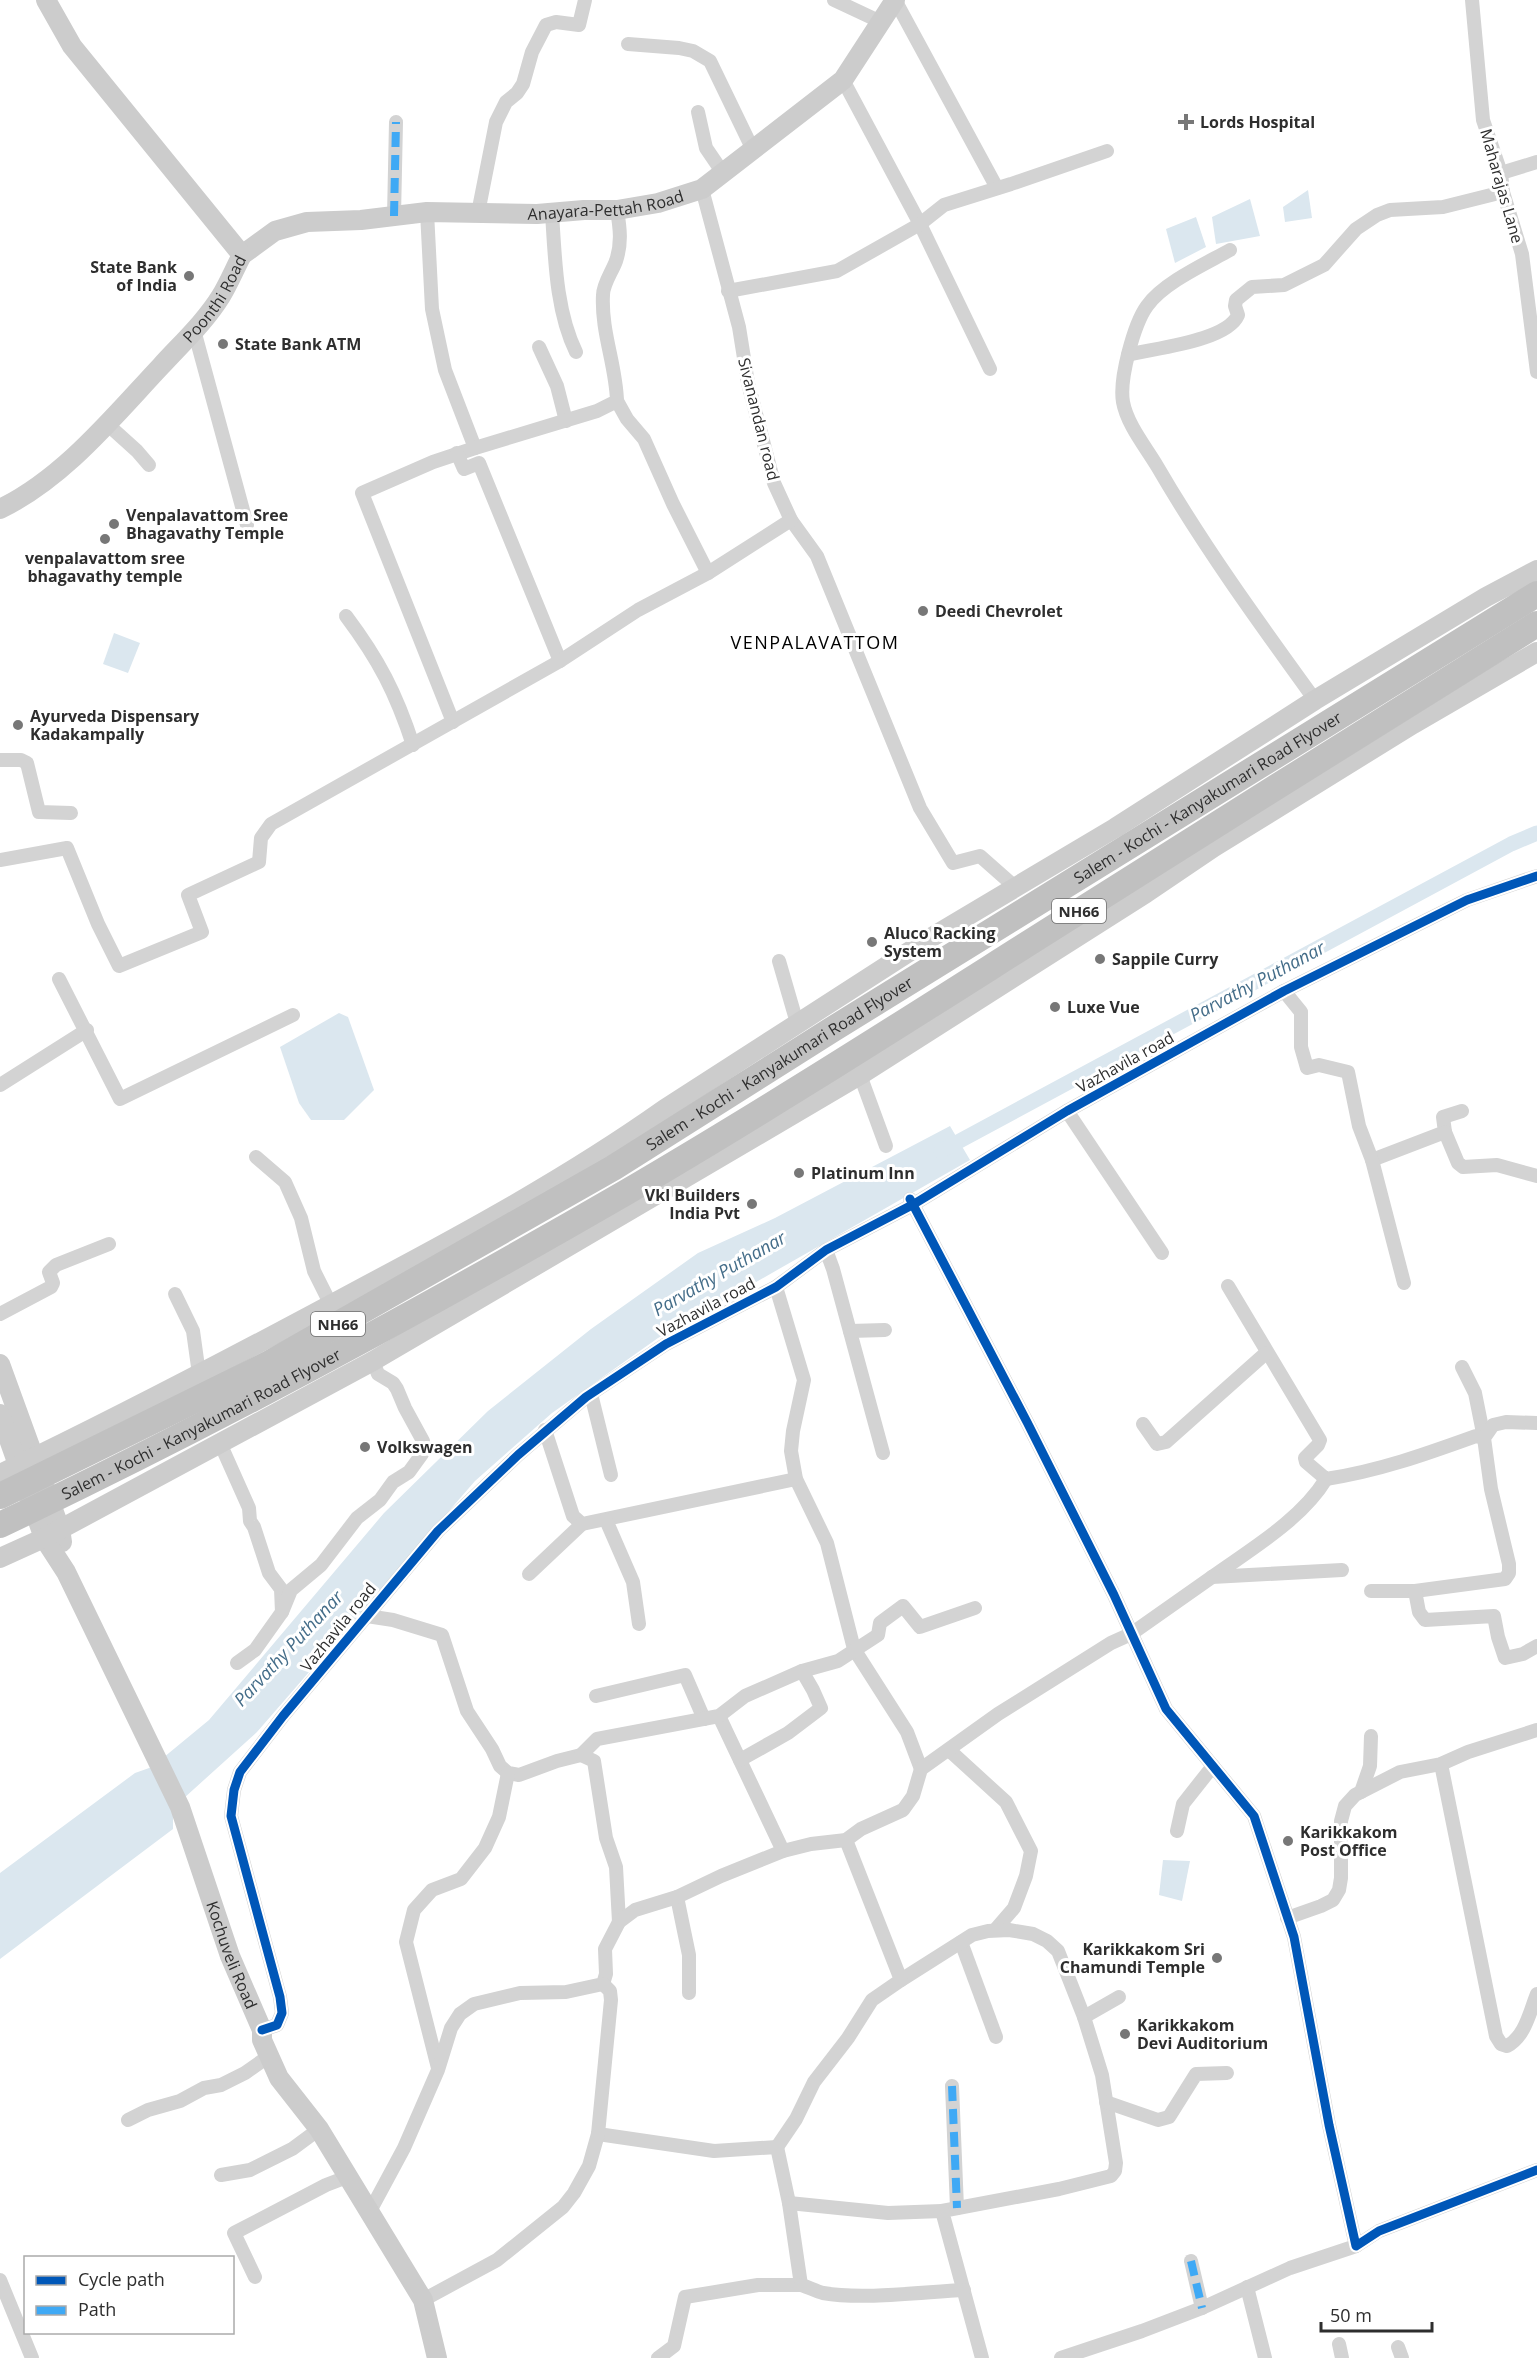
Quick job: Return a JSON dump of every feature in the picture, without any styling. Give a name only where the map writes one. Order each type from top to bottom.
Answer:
[{"type":"highway","name":"Salem - Kochi - Kanyakumari Road Flyover","points":[[20,1475],[268,1364],[614,1168],[833,1029],[1537,594]]},
{"type":"highway","name":"Salem - Kochi - Kanyakumari Road Flyover","points":[[0,1525],[69,1492],[359,1342],[626,1192],[836,1064],[1537,624]]},
{"type":"street","name":"Poonthi Road","points":[[0,509],[20,499],[49,477],[106,423],[194,330],[221,296],[242,255],[72,46],[46,0]]},
{"type":"street","points":[[478,213],[496,122],[501,110],[518,93],[523,84],[532,52],[546,25],[556,22],[579,25],[585,0]]},
{"type":"street","points":[[834,0],[881,22]]},
{"type":"street","name":"Anayara-Pettah Road","points":[[242,255],[275,231],[307,222],[427,212],[552,213],[617,210],[658,203],[702,189],[843,80],[895,0]]},
{"type":"street","points":[[895,0],[997,188]]},
{"type":"street","name":"Maharajas Lane","points":[[1472,0],[1483,120],[1501,173],[1503,192],[1522,254],[1537,372]]},
{"type":"street","points":[[628,44],[679,48],[693,51],[710,61],[753,150]]},
{"type":"street","points":[[843,80],[920,224],[990,369]]},
{"type":"street","points":[[698,112],[706,148],[723,173]]},
{"type":"street","points":[[394,216],[396,122]]},
{"type":"street","points":[[728,291],[837,271],[920,224],[944,205],[1107,151]]},
{"type":"street","points":[[1501,173],[1537,162]]},
{"type":"street","name":"Sivanandan road","points":[[702,189],[739,327],[748,383],[774,483],[791,520],[817,556],[920,807],[953,863],[980,856],[1014,886]]},
{"type":"street","points":[[1128,355],[1217,334],[1236,320],[1238,315],[1236,300],[1252,287],[1284,285],[1324,265],[1356,228],[1377,214],[1390,210],[1443,207],[1503,192]]},
{"type":"street","points":[[617,210],[621,235],[616,259],[603,294],[604,329],[614,364],[617,401],[627,419],[644,439],[673,504],[708,573]]},
{"type":"street","points":[[427,212],[432,309],[446,370],[475,448]]},
{"type":"street","points":[[552,213],[558,278],[568,334],[576,352]]},
{"type":"street","points":[[1230,250],[1165,289],[1147,306],[1128,355],[1123,375],[1123,402],[1130,421],[1164,479],[1249,610],[1315,700]]},
{"type":"street","points":[[194,330],[247,525]]},
{"type":"street","points":[[539,347],[557,386],[566,420]]},
{"type":"street","points":[[453,722],[362,493],[457,453],[597,411],[617,401]]},
{"type":"street","points":[[106,423],[149,465]]},
{"type":"street","points":[[457,453],[464,469],[479,463],[560,661]]},
{"type":"street","points":[[0,860],[67,848],[98,924],[119,966],[202,932],[188,896],[259,862],[261,838],[271,824],[560,661],[638,610],[708,573],[791,520]]},
{"type":"street","points":[[20,1475],[199,1374],[487,1220],[633,1131],[797,1023],[1014,886],[1115,828],[1315,700],[1486,597],[1537,570]]},
{"type":"street","points":[[346,616],[378,661],[400,703],[414,745]]},
{"type":"street","points":[[0,1558],[52,1533],[373,1361],[861,1075],[1214,847],[1413,724],[1537,652]]},
{"type":"street","points":[[0,760],[21,760],[27,763],[39,812],[71,813]]},
{"type":"street","name":"Vazhavila road","points":[[262,2030],[277,2025],[282,2013],[266,1940],[238,1849],[231,1816],[234,1790],[240,1772],[438,1531],[545,1431],[591,1394],[666,1344],[776,1287],[826,1250],[1067,1111],[1284,991],[1467,900],[1537,876]]},
{"type":"street","points":[[779,961],[797,1023]]},
{"type":"street","points":[[59,979],[87,1030],[120,1099],[293,1015]]},
{"type":"street","points":[[1284,991],[1301,1012],[1300,1047],[1307,1068],[1319,1065],[1348,1072],[1359,1126],[1372,1160],[1404,1283]]},
{"type":"street","points":[[0,1085],[87,1030]]},
{"type":"street","points":[[861,1075],[886,1146]]},
{"type":"street","points":[[1067,1111],[1162,1253]]},
{"type":"street","points":[[1462,1111],[1443,1117],[1445,1132],[1458,1163],[1463,1167],[1497,1165],[1537,1176]]},
{"type":"street","points":[[1372,1160],[1445,1132]]},
{"type":"street","points":[[256,1157],[285,1182],[302,1218],[314,1271],[331,1305]]},
{"type":"street","points":[[912,1201],[1027,1422],[1166,1709],[1254,1816],[1294,1937],[1334,2147],[1356,2246]]},
{"type":"street","points":[[0,1314],[51,1287],[51,1269],[109,1244]]},
{"type":"street","points":[[826,1250],[834,1269],[883,1454]]},
{"type":"street","points":[[1228,1286],[1320,1440],[1305,1458],[1306,1462],[1326,1479],[1364,1473],[1401,1463],[1476,1436],[1484,1438]]},
{"type":"street","points":[[603,1984],[606,1974],[605,1949],[619,1922],[635,1910],[677,1897],[783,1851],[811,1844],[846,1840],[861,1829],[903,1810],[913,1796],[921,1769],[907,1732],[854,1649],[827,1543],[796,1479],[790,1451],[792,1431],[804,1380],[776,1287]]},
{"type":"street","points":[[175,1294],[193,1331],[199,1374]]},
{"type":"street","points":[[850,1331],[885,1330]]},
{"type":"street","points":[[1143,1424],[1157,1444],[1166,1442],[1266,1353]]},
{"type":"street","points":[[237,1664],[255,1650],[282,1612],[291,1590],[321,1565],[357,1518],[381,1500],[393,1482],[409,1472],[422,1454],[423,1441],[397,1389],[393,1383],[378,1374],[373,1361]]},
{"type":"street","points":[[0,1364],[20,1475]]},
{"type":"street","points":[[1371,1591],[1415,1591],[1505,1579],[1509,1573],[1509,1564],[1491,1490],[1475,1393],[1462,1367]]},
{"type":"street","points":[[591,1394],[611,1475]]},
{"type":"street","points":[[0,1414],[20,1475],[52,1533]]},
{"type":"street","points":[[1484,1438],[1493,1425],[1506,1422],[1537,1423]]},
{"type":"street","points":[[545,1431],[573,1516],[582,1524]]},
{"type":"street","points":[[220,1443],[249,1508],[250,1521],[269,1573],[281,1589],[282,1612]]},
{"type":"street","points":[[529,1574],[582,1524],[796,1479]]},
{"type":"street","points":[[921,1769],[998,1714],[1111,1642],[1131,1634],[1212,1577],[1303,1510],[1317,1495],[1326,1479]]},
{"type":"street","points":[[606,1520],[633,1582],[639,1624]]},
{"type":"street","name":"Kochuveli Road","points":[[52,1533],[66,1572],[176,1799],[230,1956],[262,2030],[262,2040],[279,2078],[320,2129],[423,2300],[437,2358]]},
{"type":"street","points":[[1212,1577],[1342,1570]]},
{"type":"street","points":[[1415,1591],[1419,1612],[1425,1620],[1494,1616],[1505,1658],[1523,1654],[1537,1646]]},
{"type":"street","points":[[367,1616],[393,1620],[442,1635],[467,1711],[492,1749],[500,1766],[508,1773],[519,1775],[581,1755],[597,1739],[719,1716],[745,1696],[802,1671],[838,1661],[878,1635],[880,1623],[903,1606],[920,1627],[975,1608]]},
{"type":"street","points":[[740,1760],[789,1732],[821,1708],[802,1671]]},
{"type":"street","points":[[596,1696],[685,1675],[704,1719]]},
{"type":"street","points":[[719,1716],[783,1851]]},
{"type":"street","points":[[1287,1918],[1333,1900],[1339,1890],[1341,1821],[1345,1806],[1361,1792],[1400,1772],[1441,1764],[1468,1752],[1537,1730]]},
{"type":"street","points":[[1361,1792],[1370,1766],[1371,1736]]},
{"type":"street","points":[[949,1750],[1006,1802],[1031,1851],[1026,1876],[1014,1908],[995,1930]]},
{"type":"street","points":[[581,1755],[594,1761],[606,1838],[616,1867],[619,1922]]},
{"type":"street","points":[[1441,1764],[1496,2036],[1501,2044],[1508,2046],[1515,2042],[1522,2032],[1537,1994]]},
{"type":"street","points":[[1177,1831],[1183,1804],[1213,1766]]},
{"type":"street","points":[[438,2070],[406,1942],[414,1910],[432,1890],[461,1879],[485,1848],[499,1817],[508,1773]]},
{"type":"street","points":[[846,1840],[902,1980]]},
{"type":"street","points":[[677,1897],[689,1954],[689,1993]]},
{"type":"street","points":[[789,2203],[888,2213],[942,2211],[1059,2189],[1111,2176],[1116,2163],[1102,2075],[1084,2017],[1058,1951],[1047,1941],[1033,1934],[995,1930],[972,1935],[872,2000],[848,2038],[814,2082],[796,2120],[777,2147],[789,2203],[801,2285]]},
{"type":"street","points":[[961,1942],[996,2037]]},
{"type":"street","points":[[369,2213],[404,2148],[438,2070],[451,2028],[460,2014],[474,2004],[520,1993],[566,1992],[603,1984]]},
{"type":"street","points":[[423,2300],[497,2260],[563,2207],[590,2166],[598,2134],[611,2000],[610,1991],[603,1984]]},
{"type":"street","points":[[1084,2017],[1119,1996]]},
{"type":"street","points":[[128,2120],[148,2110],[180,2101],[204,2088],[221,2085],[245,2073],[269,2056]]},
{"type":"street","points":[[1106,2102],[1158,2120],[1170,2117],[1196,2074],[1201,2072],[1227,2073]]},
{"type":"street","points":[[952,2086],[957,2208]]},
{"type":"street","points":[[221,2175],[250,2170],[292,2150],[320,2129]]},
{"type":"street","points":[[598,2134],[714,2151],[777,2147]]},
{"type":"street","points":[[1061,2358],[1202,2308],[1290,2268],[1356,2246],[1379,2231],[1537,2170]]},
{"type":"street","points":[[255,2277],[234,2233],[326,2185],[347,2177]]},
{"type":"street","points":[[942,2211],[982,2358]]},
{"type":"street","points":[[1191,2261],[1202,2308]]},
{"type":"street","points":[[0,2280],[32,2358]]},
{"type":"street","points":[[658,2358],[674,2346],[685,2297],[758,2285],[801,2285],[821,2293],[866,2294],[964,2290]]},
{"type":"street","points":[[1247,2288],[1265,2358]]},
{"type":"water","points":[[1308,190],[1312,218],[1285,222],[1283,207]]},
{"type":"water","points":[[1250,199],[1260,236],[1216,244],[1212,217]]},
{"type":"water","points":[[1196,217],[1206,247],[1175,263],[1166,229]]},
{"type":"water","points":[[114,633],[140,643],[128,673],[103,664]]},
{"type":"water","points":[[339,1013],[348,1017],[374,1090],[344,1120],[311,1120],[299,1103],[280,1047]]},
{"type":"water","points":[[950,1126],[970,1160],[658,1338],[552,1413],[475,1481],[257,1732],[173,1808],[173,1829],[0,1959],[0,1873],[135,1773],[152,1767],[209,1720],[384,1513],[488,1411],[591,1329],[698,1253],[775,1218]]},
{"type":"water","points":[[1163,1860],[1190,1861],[1182,1901],[1159,1895]]},
{"type":"waterway","name":"Parvathy Puthanar","points":[[941,1151],[1511,844],[1537,833]]},
{"type":"marked path","points":[[394,216],[396,122]]},
{"type":"marked path","points":[[952,2086],[957,2208]]},
{"type":"marked path","points":[[1191,2261],[1202,2308]]},
{"type":"cycle path","points":[[262,2030],[277,2025],[282,2013],[280,1997],[231,1816],[234,1790],[240,1772],[283,1716],[438,1531],[518,1455],[586,1397],[666,1344],[776,1287],[826,1250],[914,1204],[1067,1111],[1284,991],[1467,900],[1537,876]]},
{"type":"cycle path","points":[[910,1199],[1027,1422],[1114,1595],[1166,1709],[1254,1816],[1294,1937],[1329,2125],[1356,2246],[1379,2231],[1537,2170]]},
{"type":"place","name":"Lords Hospital","points":[[1186,122]]},
{"type":"place","name":"State Bank of India","points":[[189,276]]},
{"type":"place","name":"State Bank ATM","points":[[223,344]]},
{"type":"place","name":"Venpalavattom Sree Bhagavathy Temple","points":[[114,524]]},
{"type":"place","name":"venpalavattom sree bhagavathy temple","points":[[105,539]]},
{"type":"place","name":"Deedi Chevrolet","points":[[923,611]]},
{"type":"place","name":"Ayurveda Dispensary Kadakampally","points":[[18,725]]},
{"type":"place","name":"Aluco Racking System","points":[[872,942]]},
{"type":"place","name":"Sappile Curry","points":[[1100,959]]},
{"type":"place","name":"Luxe Vue","points":[[1055,1007]]},
{"type":"place","name":"Platinum Inn","points":[[799,1173]]},
{"type":"place","name":"Vkl Builders India Pvt","points":[[752,1204]]},
{"type":"place","name":"Volkswagen","points":[[365,1447]]},
{"type":"place","name":"Karikkakom Post Office","points":[[1288,1841]]},
{"type":"place","name":"Karikkakom Sri Chamundi Temple","points":[[1217,1958]]},
{"type":"place","name":"Karikkakom Devi Auditorium","points":[[1125,2034]]},
{"type":"district","name":"VENPALAVATTOM","points":[[815,642]]}]
